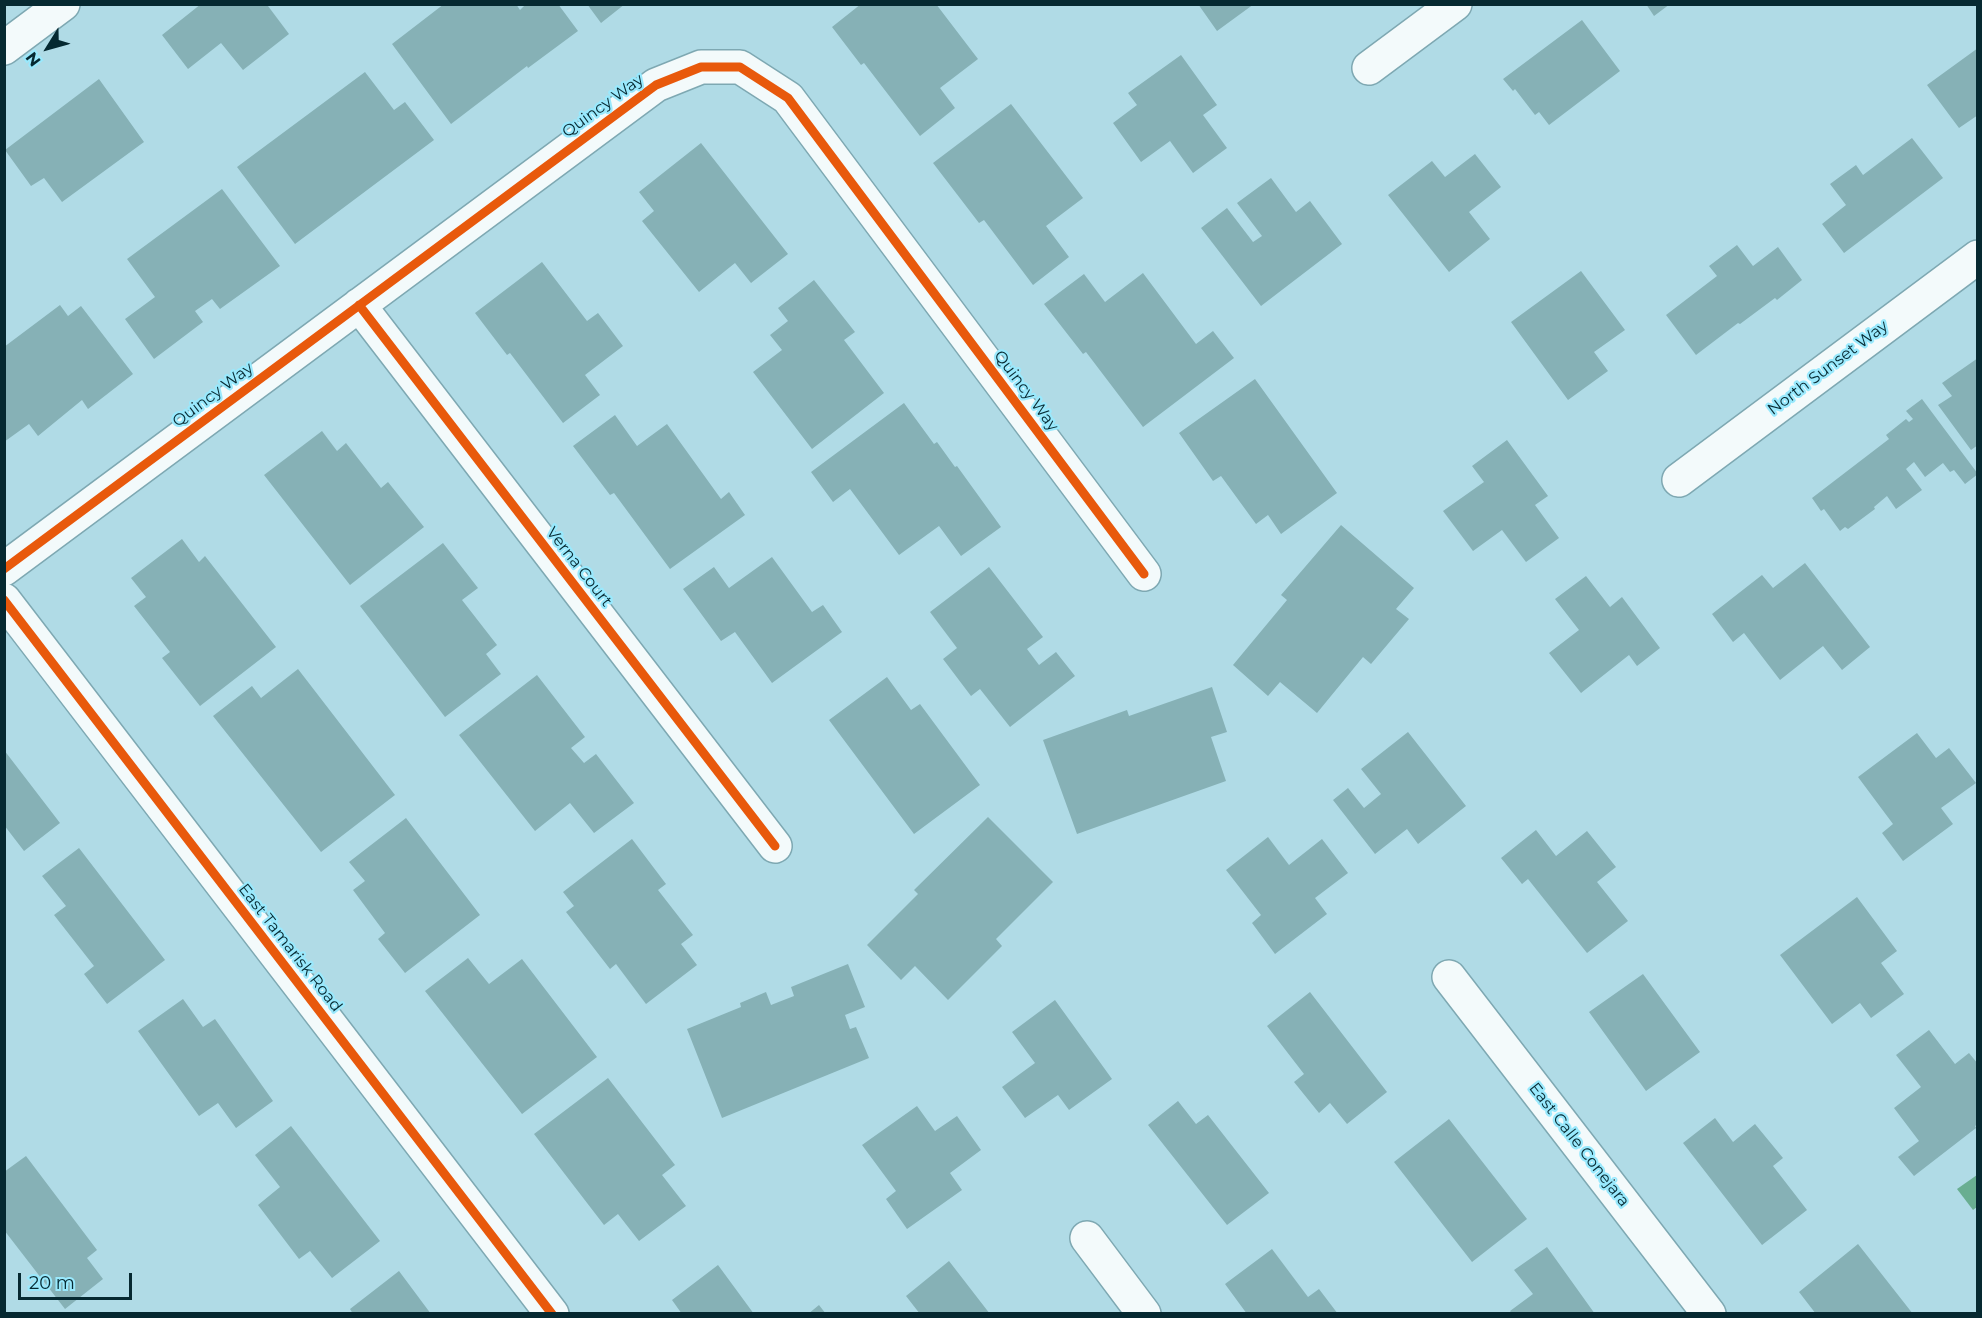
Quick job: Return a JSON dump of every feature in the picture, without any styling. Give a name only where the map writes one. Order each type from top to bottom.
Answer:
[{"type":"street","points":[[4,48],[63,4]]},
{"type":"street","points":[[1369,68],[1455,4]]},
{"type":"street","name":"Quincy Way","points":[[4,569],[656,85],[701,67],[740,67],[788,98],[1144,574]]},
{"type":"street","name":"North Sunset Way","points":[[1679,480],[1977,257]]},
{"type":"street","name":"Verna Court","points":[[359,305],[775,846]]},
{"type":"street","name":"East Tamarisk Road","points":[[4,600],[552,1314]]},
{"type":"street","name":"East Calle Conejara","points":[[1449,977],[1709,1314]]},
{"type":"street","points":[[1087,1238],[1144,1314]]},
{"type":"shaded area","points":[[1977,1175],[1977,1207],[1973,1210],[1957,1189]]},
{"type":"building","points":[[201,4],[270,4],[268,6],[289,34],[243,70],[221,43],[188,69],[162,35]]},
{"type":"building","points":[[444,4],[516,4],[520,10],[526,4],[558,4],[578,31],[528,68],[527,66],[451,124],[392,44]]},
{"type":"building","points":[[587,4],[625,4],[601,23]]},
{"type":"building","points":[[861,4],[936,4],[978,59],[940,88],[955,108],[920,136],[864,63],[861,65],[832,27]]},
{"type":"building","points":[[1198,4],[1254,4],[1217,31]]},
{"type":"building","points":[[1646,4],[1670,4],[1654,16]]},
{"type":"building","points":[[1582,20],[1620,71],[1549,125],[1539,112],[1535,115],[1515,89],[1513,91],[1503,79]]},
{"type":"building","points":[[1978,48],[1978,115],[1959,128],[1927,85]]},
{"type":"building","points":[[1181,55],[1217,105],[1203,115],[1227,148],[1193,173],[1170,141],[1141,162],[1113,123],[1137,105],[1128,93]]},
{"type":"building","points":[[365,72],[394,110],[405,102],[434,140],[295,244],[237,167]]},
{"type":"building","points":[[99,79],[144,142],[62,202],[44,178],[31,186],[5,150]]},
{"type":"building","points":[[1011,104],[1083,198],[1046,226],[1069,257],[1033,285],[984,220],[979,223],[933,163]]},
{"type":"building","points":[[1912,138],[1943,178],[1844,253],[1822,224],[1846,205],[1830,184],[1856,165],[1863,175]]},
{"type":"building","points":[[701,143],[788,254],[751,283],[735,263],[699,292],[642,221],[654,211],[639,192]]},
{"type":"building","points":[[1475,154],[1501,187],[1469,212],[1490,239],[1449,272],[1388,195],[1432,161],[1445,177]]},
{"type":"building","points":[[1271,178],[1296,212],[1310,201],[1342,244],[1261,306],[1201,228],[1227,208],[1253,242],[1262,236],[1237,203]]},
{"type":"building","points":[[222,189],[280,266],[220,309],[212,299],[195,311],[203,322],[154,359],[125,319],[155,297],[127,259]]},
{"type":"building","points":[[1737,245],[1753,266],[1778,247],[1802,280],[1777,300],[1775,298],[1740,324],[1738,323],[1696,355],[1666,315],[1717,276],[1709,266]]},
{"type":"building","points":[[542,262],[587,321],[598,313],[623,346],[585,375],[600,395],[563,423],[510,353],[507,355],[475,313]]},
{"type":"building","points":[[1581,271],[1625,330],[1594,352],[1608,371],[1568,400],[1511,322]]},
{"type":"building","points":[[1143,273],[1196,344],[1213,331],[1234,358],[1143,427],[1086,352],[1083,354],[1044,304],[1084,274],[1105,302]]},
{"type":"building","points":[[814,280],[855,332],[844,340],[884,393],[812,449],[753,372],[782,350],[770,335],[788,321],[778,308]]},
{"type":"building","points":[[60,305],[68,316],[81,306],[133,374],[88,409],[82,400],[38,436],[29,424],[4,442],[4,347]]},
{"type":"building","points":[[1978,358],[1978,445],[1971,450],[1938,405],[1952,396],[1942,383]]},
{"type":"building","points":[[1255,379],[1337,493],[1281,534],[1268,515],[1256,524],[1221,476],[1213,481],[1179,433]]},
{"type":"building","points":[[1922,399],[1978,474],[1965,484],[1954,470],[1950,472],[1943,463],[1925,477],[1914,462],[1906,469],[1922,490],[1896,509],[1887,496],[1874,507],[1875,509],[1848,529],[1845,527],[1840,531],[1824,509],[1821,511],[1812,498],[1889,439],[1886,435],[1906,419],[1909,422],[1913,419],[1906,411]]},
{"type":"building","points":[[904,403],[934,444],[937,442],[955,467],[957,466],[1001,527],[961,556],[939,526],[899,555],[850,489],[833,502],[811,472]]},
{"type":"building","points":[[615,415],[637,446],[667,424],[721,499],[729,492],[745,515],[670,569],[614,493],[610,495],[573,446]]},
{"type":"building","points":[[322,431],[337,451],[346,443],[381,488],[388,482],[424,527],[350,585],[264,475]]},
{"type":"building","points":[[1507,440],[1548,496],[1535,505],[1559,538],[1526,562],[1502,530],[1473,551],[1443,511],[1484,482],[1472,466]]},
{"type":"building","points":[[1341,525],[1414,588],[1396,609],[1409,619],[1371,664],[1363,657],[1317,713],[1280,682],[1268,696],[1233,665],[1287,600],[1281,595]]},
{"type":"building","points":[[182,539],[199,562],[205,556],[276,647],[200,706],[162,658],[170,652],[134,606],[146,597],[131,578]]},
{"type":"building","points":[[443,543],[478,588],[462,600],[497,645],[486,654],[501,674],[445,717],[360,606]]},
{"type":"building","points":[[772,557],[812,612],[823,605],[842,632],[772,683],[735,632],[721,641],[683,589],[714,567],[729,588]]},
{"type":"building","points":[[1805,563],[1870,647],[1842,670],[1823,646],[1780,680],[1744,633],[1733,642],[1712,614],[1762,575],[1773,588]]},
{"type":"building","points":[[989,567],[1043,637],[1027,649],[1039,665],[1056,652],[1075,676],[1010,727],[980,689],[971,696],[943,659],[957,648],[930,612]]},
{"type":"building","points":[[1586,576],[1610,607],[1622,597],[1660,648],[1637,666],[1629,655],[1581,693],[1549,653],[1579,630],[1555,599]]},
{"type":"building","points":[[298,669],[395,795],[321,852],[213,716],[252,686],[261,698]]},
{"type":"building","points":[[537,675],[585,737],[571,748],[584,763],[596,754],[634,803],[594,833],[570,803],[535,831],[459,735]]},
{"type":"building","points":[[887,677],[911,710],[920,704],[980,785],[914,834],[829,720]]},
{"type":"building","points":[[1212,687],[1227,732],[1211,737],[1226,781],[1077,834],[1043,740],[1127,710],[1129,716]]},
{"type":"building","points":[[1408,732],[1466,806],[1418,844],[1407,829],[1375,854],[1333,800],[1348,788],[1364,808],[1381,794],[1361,769]]},
{"type":"building","points":[[1917,733],[1936,758],[1949,748],[1976,783],[1941,808],[1953,824],[1903,861],[1882,833],[1893,824],[1858,777]]},
{"type":"building","points":[[4,750],[60,823],[24,851],[4,825]]},
{"type":"building","points":[[988,817],[1053,882],[996,939],[1002,946],[948,1000],[915,966],[901,980],[867,945],[918,894],[914,890]]},
{"type":"building","points":[[406,818],[480,915],[405,973],[378,939],[385,933],[353,890],[365,881],[349,862]]},
{"type":"building","points":[[1536,830],[1556,856],[1587,831],[1616,867],[1597,882],[1628,921],[1587,953],[1528,879],[1522,884],[1501,858]]},
{"type":"building","points":[[1268,837],[1289,865],[1322,839],[1348,873],[1315,898],[1327,914],[1275,954],[1252,923],[1261,915],[1226,870]]},
{"type":"building","points":[[632,839],[666,884],[658,890],[693,935],[681,944],[697,965],[646,1004],[616,964],[610,969],[566,912],[574,906],[563,892]]},
{"type":"building","points":[[79,848],[165,960],[107,1004],[84,974],[94,966],[54,915],[66,906],[42,876]]},
{"type":"building","points":[[1857,897],[1897,951],[1881,963],[1904,994],[1871,1018],[1860,1003],[1832,1024],[1780,955]]},
{"type":"building","points":[[468,958],[489,984],[522,959],[597,1057],[522,1114],[425,991]]},
{"type":"building","points":[[848,964],[865,1007],[845,1015],[850,1029],[856,1027],[869,1058],[722,1118],[687,1029],[741,1007],[740,1003],[766,992],[771,1005],[794,996],[791,987]]},
{"type":"building","points":[[1643,974],[1700,1052],[1646,1091],[1589,1012]]},
{"type":"building","points":[[1310,992],[1387,1092],[1347,1124],[1330,1103],[1319,1113],[1294,1082],[1304,1074],[1267,1026]]},
{"type":"building","points":[[183,999],[203,1027],[215,1019],[273,1101],[236,1128],[218,1103],[199,1116],[138,1031]]},
{"type":"building","points":[[1055,1000],[1112,1079],[1069,1110],[1058,1095],[1025,1118],[1002,1087],[1035,1063],[1012,1032]]},
{"type":"building","points":[[1929,1030],[1955,1064],[1969,1053],[1978,1064],[1978,1124],[1976,1128],[1914,1176],[1898,1157],[1919,1141],[1894,1108],[1921,1087],[1896,1055]]},
{"type":"building","points":[[608,1078],[675,1165],[662,1175],[686,1206],[639,1241],[618,1214],[604,1225],[534,1134]]},
{"type":"building","points":[[1178,1101],[1196,1124],[1208,1115],[1269,1193],[1227,1225],[1148,1125]]},
{"type":"building","points":[[917,1106],[935,1131],[957,1116],[981,1150],[950,1173],[962,1190],[907,1229],[886,1199],[896,1191],[862,1145]]},
{"type":"building","points":[[1715,1118],[1733,1142],[1755,1124],[1783,1158],[1773,1166],[1807,1210],[1762,1245],[1683,1143]]},
{"type":"building","points":[[1449,1119],[1527,1219],[1472,1262],[1394,1162]]},
{"type":"building","points":[[291,1126],[380,1241],[332,1278],[310,1251],[299,1259],[258,1205],[280,1187],[255,1155]]},
{"type":"building","points":[[26,1156],[97,1250],[87,1258],[103,1279],[65,1309],[4,1230],[4,1172]]},
{"type":"building","points":[[1858,1244],[1913,1314],[1816,1314],[1799,1292]]},
{"type":"building","points":[[1547,1247],[1595,1314],[1512,1314],[1510,1311],[1533,1294],[1514,1270]]},
{"type":"building","points":[[1272,1249],[1308,1297],[1319,1289],[1338,1314],[1247,1314],[1225,1284]]},
{"type":"building","points":[[949,1261],[990,1314],[920,1314],[906,1296]]},
{"type":"building","points":[[718,1265],[754,1314],[682,1314],[672,1300]]},
{"type":"building","points":[[399,1271],[431,1314],[353,1314],[350,1309]]},
{"type":"building","points":[[819,1305],[826,1314],[808,1314]]},
{"type":"cycle path","points":[[4,569],[656,85],[701,67],[740,67],[788,98],[1144,574]]},
{"type":"cycle path","points":[[359,305],[775,846]]},
{"type":"cycle path","points":[[4,600],[552,1314]]}]
